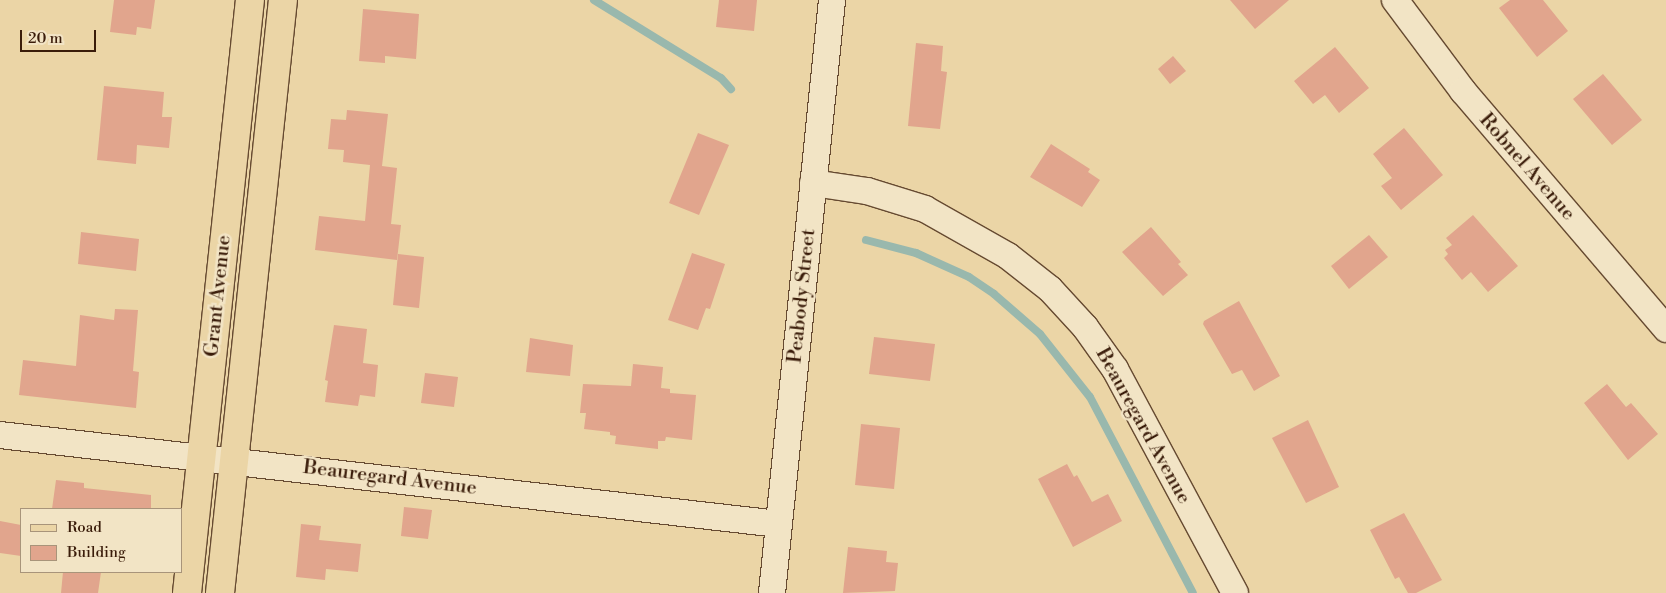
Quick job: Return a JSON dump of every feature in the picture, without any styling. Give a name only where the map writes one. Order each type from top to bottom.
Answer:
[{"type":"main road","name":"Grant Avenue","points":[[187,593],[250,0]]},
{"type":"main road","name":"Grant Avenue","points":[[220,593],[283,0]]},
{"type":"street","name":"Peabody Street","points":[[772,593],[832,0]]},
{"type":"street","name":"Robnel Avenue","points":[[1395,0],[1463,91],[1666,329]]},
{"type":"street","name":"Beauregard Avenue","points":[[813,183],[867,191],[924,209],[969,231],[1008,256],[1050,289],[1085,327],[1115,369],[1235,593]]},
{"type":"street","name":"Beauregard Avenue","points":[[0,435],[201,456],[779,524]]},
{"type":"building","points":[[114,0],[155,0],[151,29],[137,27],[136,35],[110,32]]},
{"type":"building","points":[[719,0],[757,0],[754,31],[716,27]]},
{"type":"building","points":[[1230,0],[1289,0],[1255,29]]},
{"type":"building","points":[[1510,0],[1543,0],[1568,31],[1537,57],[1499,8]]},
{"type":"building","points":[[363,9],[419,14],[416,59],[385,56],[385,63],[359,61]]},
{"type":"building","points":[[916,43],[943,46],[941,71],[947,72],[940,129],[908,126]]},
{"type":"building","points":[[1335,47],[1369,88],[1339,113],[1325,95],[1313,104],[1294,81]]},
{"type":"building","points":[[1173,56],[1186,71],[1170,84],[1158,69]]},
{"type":"building","points":[[1603,74],[1642,120],[1612,145],[1573,99]]},
{"type":"building","points":[[104,86],[164,92],[162,117],[172,117],[169,148],[137,145],[136,164],[97,160]]},
{"type":"building","points":[[347,110],[388,114],[382,166],[397,168],[391,224],[401,225],[397,260],[315,250],[319,216],[365,221],[370,165],[343,162],[344,150],[328,149],[331,119],[346,120]]},
{"type":"building","points":[[1404,128],[1443,175],[1401,210],[1381,186],[1392,178],[1373,154]]},
{"type":"building","points":[[698,133],[729,145],[699,215],[669,203]]},
{"type":"building","points":[[1051,144],[1090,169],[1088,172],[1100,180],[1082,207],[1030,177]]},
{"type":"building","points":[[1473,215],[1518,266],[1488,292],[1471,272],[1462,280],[1444,258],[1448,254],[1445,250],[1452,245],[1446,238]]},
{"type":"building","points":[[1151,227],[1181,262],[1178,264],[1188,275],[1163,296],[1122,252]]},
{"type":"building","points":[[81,232],[139,239],[136,271],[78,264]]},
{"type":"building","points":[[1369,235],[1388,257],[1349,289],[1331,266]]},
{"type":"building","points":[[692,253],[725,264],[710,309],[706,308],[698,330],[668,320]]},
{"type":"building","points":[[398,254],[424,257],[419,308],[393,305]]},
{"type":"building","points":[[1239,301],[1280,376],[1254,391],[1242,370],[1232,374],[1203,324],[1204,321]]},
{"type":"building","points":[[115,309],[138,310],[133,371],[139,372],[136,408],[19,395],[23,360],[76,366],[80,315],[114,320]]},
{"type":"building","points":[[334,325],[367,329],[363,363],[378,365],[375,397],[360,395],[358,406],[325,402],[328,381],[325,380]]},
{"type":"building","points":[[874,337],[935,344],[930,381],[869,374]]},
{"type":"building","points":[[530,338],[573,345],[570,376],[526,372]]},
{"type":"building","points":[[633,364],[663,367],[661,388],[670,389],[670,393],[696,395],[692,440],[666,437],[665,441],[658,441],[658,449],[615,444],[616,436],[610,435],[610,432],[584,429],[586,413],[580,413],[583,384],[631,386]]},
{"type":"building","points":[[425,373],[458,377],[454,407],[421,403]]},
{"type":"building","points":[[1607,384],[1626,407],[1631,403],[1658,434],[1628,460],[1584,403]]},
{"type":"building","points":[[1308,420],[1339,487],[1306,503],[1272,438]]},
{"type":"building","points":[[861,424],[900,428],[894,489],[855,485]]},
{"type":"building","points":[[1067,464],[1074,477],[1077,475],[1092,502],[1108,494],[1122,521],[1073,547],[1038,479]]},
{"type":"building","points":[[56,480],[84,483],[84,488],[151,495],[151,508],[52,508]]},
{"type":"building","points":[[404,507],[432,510],[428,539],[401,536]]},
{"type":"building","points":[[1404,513],[1442,580],[1416,593],[1408,593],[1399,577],[1395,579],[1370,530]]},
{"type":"building","points":[[0,521],[20,525],[20,556],[0,553]]},
{"type":"building","points":[[301,524],[321,526],[319,540],[361,544],[358,572],[326,569],[325,580],[296,577]]},
{"type":"building","points":[[848,547],[887,551],[886,562],[898,563],[895,591],[843,593]]},
{"type":"building","points":[[63,573],[101,573],[98,593],[61,593]]},
{"type":"waterway","points":[[594,0],[721,78],[731,89]]},
{"type":"waterway","points":[[866,240],[916,253],[969,277],[994,294],[1040,334],[1090,397],[1193,593]]}]
